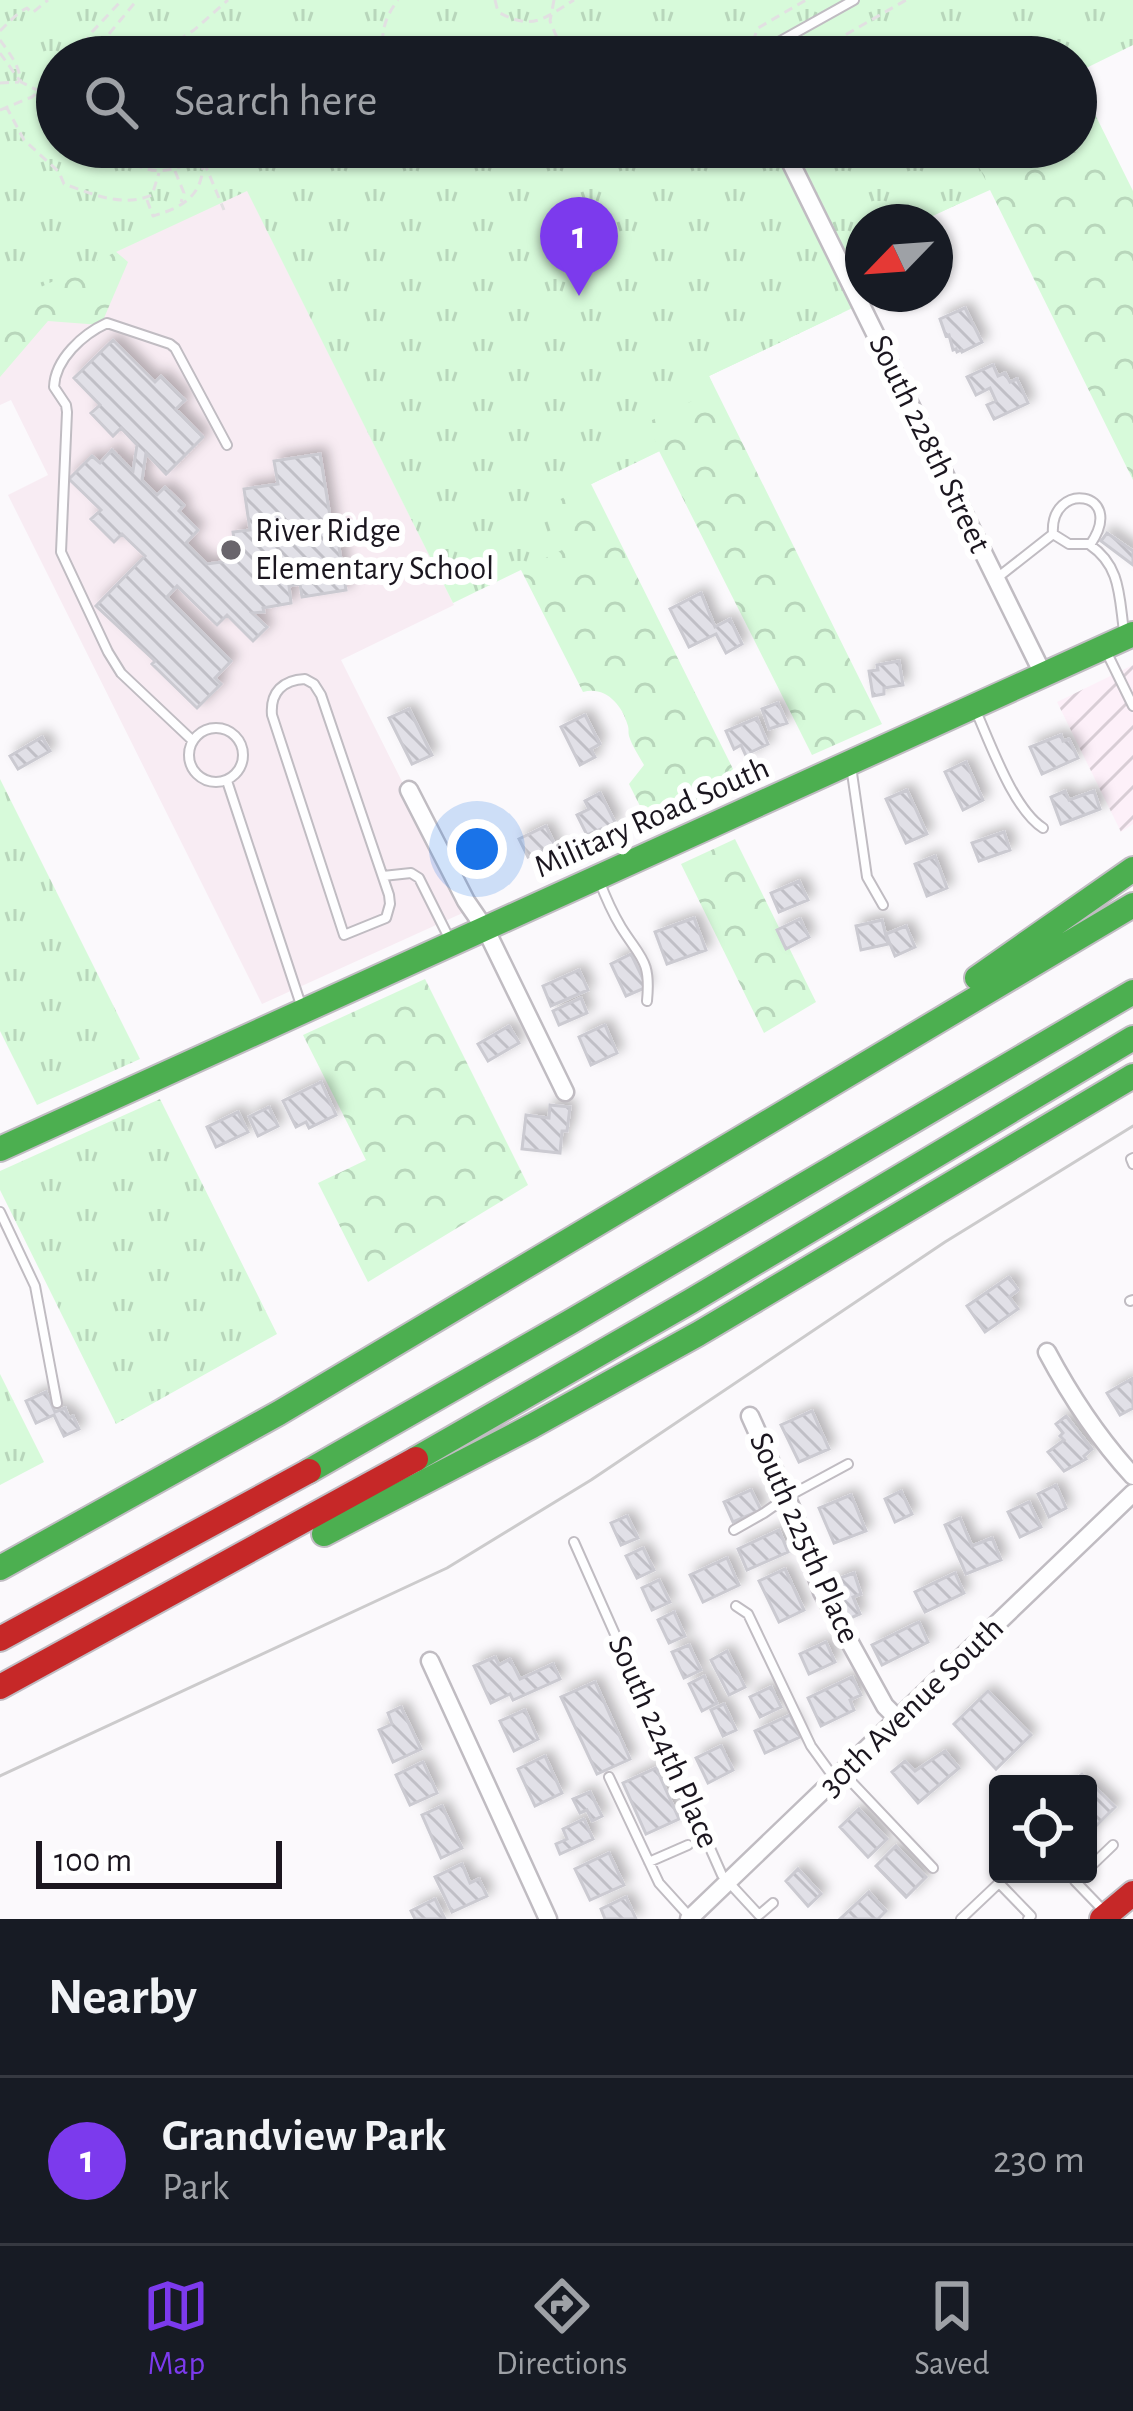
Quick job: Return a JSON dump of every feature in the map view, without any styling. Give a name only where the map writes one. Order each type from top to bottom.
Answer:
[{"type":"main road","name":"Military Road South","points":[[0,1150],[1121,640]]},
{"type":"main road","points":[[755,1132],[1133,869]]},
{"type":"main road","points":[[0,1568],[279,1413],[1133,905]]},
{"type":"main road","points":[[0,1640],[174,1548],[1133,992]]},
{"type":"main road","points":[[0,1687],[344,1501],[1133,1038]]},
{"type":"main road","points":[[0,1700],[553,1415],[1133,1076]]},
{"type":"main road","points":[[1111,1917],[1133,1893]]},
{"type":"main road","points":[[1111,1917],[1133,1907]]},
{"type":"street","name":"South 228th Street","points":[[793,168],[1044,676]]},
{"type":"street","points":[[409,790],[486,930],[565,1092]]},
{"type":"street","points":[[1047,1352],[1097,1433],[1133,1477]]},
{"type":"street","name":"South 225th Place","points":[[750,1415],[822,1592],[885,1706],[898,1720]]},
{"type":"street","name":"30th Avenue South","points":[[691,1919],[1133,1492]]},
{"type":"street","points":[[430,1661],[548,1919]]},
{"type":"lane","points":[[790,36],[854,0]]},
{"type":"lane","points":[[193,741],[122,673],[62,552],[68,412],[54,386],[56,367],[92,330],[107,323],[170,344],[227,445]]},
{"type":"lane","points":[[1090,545],[1103,521],[1102,512],[1088,499],[1067,500],[1051,525],[1053,534],[1069,544],[1090,545],[1114,570],[1133,706]]},
{"type":"lane","points":[[996,579],[1053,534]]},
{"type":"lane","points":[[305,679],[321,695],[383,876],[390,904],[386,918],[344,934],[272,715],[274,695],[286,682],[305,679]]},
{"type":"lane","points":[[974,708],[1014,792],[1042,828]]},
{"type":"lane","points":[[215,728],[232,734],[239,740],[241,768],[227,781],[210,782],[196,773],[189,758],[193,741],[215,728]]},
{"type":"lane","points":[[851,764],[867,877],[883,905]]},
{"type":"lane","points":[[227,781],[304,1012]]},
{"type":"lane","points":[[383,876],[411,873],[419,878],[452,945]]},
{"type":"lane","points":[[598,879],[621,927],[641,953],[650,976],[647,1001]]},
{"type":"lane","points":[[0,1212],[35,1286],[57,1403]]},
{"type":"lane","points":[[734,1530],[848,1464]]},
{"type":"lane","name":"South 224th Place","points":[[574,1542],[722,1874],[759,1916],[773,1903]]},
{"type":"lane","points":[[736,1606],[748,1614],[811,1746],[933,1868]]},
{"type":"lane","points":[[609,1777],[659,1882],[691,1919]]},
{"type":"lane","points":[[649,1862],[688,1845]]},
{"type":"lane","points":[[1097,1860],[1113,1845]]},
{"type":"lane","points":[[961,1919],[999,1883],[1031,1916],[1028,1919]]},
{"type":"lane","points":[[1077,1883],[1111,1917]]},
{"type":"path","points":[[0,31],[18,13],[27,8],[32,13],[48,0]]},
{"type":"path","points":[[89,36],[122,0]]},
{"type":"path","points":[[107,36],[137,0]]},
{"type":"path","points":[[183,36],[227,0]]},
{"type":"path","points":[[383,36],[398,0]]},
{"type":"path","points":[[495,0],[498,12],[524,23],[540,21],[574,0]]},
{"type":"path","points":[[554,0],[551,27],[555,36]]},
{"type":"path","points":[[755,36],[758,28],[806,0]]},
{"type":"path","points":[[844,36],[906,0]]},
{"type":"path","points":[[0,40],[21,82]]},
{"type":"path","points":[[0,53],[21,82]]},
{"type":"path","points":[[0,83],[21,82],[36,89]]},
{"type":"path","points":[[36,93],[3,108],[36,150]]},
{"type":"path","points":[[55,168],[64,184],[98,198],[137,201],[152,196],[159,173]]},
{"type":"path","points":[[140,168],[159,173],[180,168]]},
{"type":"path","points":[[146,199],[154,216],[171,210],[199,189],[202,168]]},
{"type":"path","points":[[206,168],[224,210]]},
{"type":"path","points":[[175,170],[184,193],[181,202]]},
{"type":"shaded area","name":"River Ridge Elementary School","points":[[247,190],[454,605],[341,660],[467,911],[262,1004],[8,495],[48,475],[11,400],[0,405],[0,306]]},
{"type":"shaded area","points":[[1133,665],[1133,824],[1121,832],[1057,702]]},
{"type":"green space","points":[[0,0],[1133,0],[1133,45],[1097,63],[1097,36],[36,36],[36,168],[980,168],[990,189],[953,206],[845,204],[845,258],[841,260],[845,312],[709,376],[715,390],[646,423],[660,451],[542,508],[562,550],[453,603],[247,191],[0,306]]},
{"type":"green space","points":[[1097,118],[1133,191],[1133,480],[990,190],[953,206],[845,204],[845,249],[838,259],[842,313],[709,376],[882,724],[812,755],[659,451],[591,484],[742,787],[651,828],[629,784],[644,765],[622,711],[605,694],[583,692],[521,570],[480,168],[1097,168]]},
{"type":"green space","points":[[0,153],[128,262],[101,325],[48,321],[0,377]]},
{"type":"green space","points":[[0,779],[140,1059],[37,1105],[0,1031]]},
{"type":"green space","points":[[735,839],[816,1002],[764,1033],[681,864]]},
{"type":"green space","points":[[425,979],[528,1185],[368,1282],[318,1183],[366,1160],[303,1035]]},
{"type":"green space","points":[[160,1099],[277,1334],[116,1424],[0,1190],[0,1171]]},
{"type":"green space","points":[[0,1374],[44,1462],[0,1485]]},
{"type":"building","points":[[965,308],[982,342],[957,352],[940,319]]},
{"type":"building","name":"River Ridge Elementary School","points":[[113,340],[155,382],[161,376],[185,400],[176,409],[203,437],[166,474],[146,453],[142,480],[157,495],[165,487],[184,505],[179,511],[198,530],[186,543],[207,564],[237,560],[233,532],[250,530],[244,489],[278,484],[274,461],[320,454],[346,590],[302,597],[300,584],[289,586],[291,603],[252,613],[267,627],[253,641],[227,615],[217,625],[177,586],[167,597],[231,661],[215,678],[221,684],[197,708],[96,606],[145,556],[122,534],[114,542],[91,519],[101,510],[69,479],[92,456],[100,463],[112,450],[133,471],[137,445],[121,428],[113,436],[91,413],[100,405],[74,378]]},
{"type":"building","points":[[993,365],[998,376],[1005,373],[1010,382],[1017,379],[1028,403],[994,419],[987,405],[996,401],[990,388],[976,395],[967,377]]},
{"type":"building","points":[[1107,533],[1133,551],[1133,565],[1101,541]]},
{"type":"building","points":[[701,593],[715,627],[730,619],[742,644],[726,653],[716,634],[689,647],[670,609]]},
{"type":"building","points":[[899,661],[903,685],[884,688],[884,694],[873,696],[869,671]]},
{"type":"building","points":[[778,703],[787,723],[769,729],[762,709]]},
{"type":"building","points":[[409,709],[432,755],[412,764],[389,718]]},
{"type":"building","points":[[585,715],[600,744],[591,749],[595,757],[580,765],[561,727]]},
{"type":"building","points":[[757,718],[768,744],[747,758],[741,745],[734,749],[726,731]]},
{"type":"building","points":[[1061,735],[1063,741],[1069,739],[1078,758],[1042,774],[1030,747]]},
{"type":"building","points":[[42,737],[50,751],[18,769],[10,756]]},
{"type":"building","points":[[966,762],[983,800],[963,810],[945,772]]},
{"type":"building","points":[[907,790],[927,834],[906,843],[886,799]]},
{"type":"building","points":[[1065,791],[1069,800],[1094,791],[1100,809],[1061,824],[1051,797]]},
{"type":"building","points":[[600,793],[615,822],[587,835],[577,815],[589,809],[585,801]]},
{"type":"building","points":[[546,826],[558,852],[545,858],[541,851],[528,857],[519,839]]},
{"type":"building","points":[[1004,832],[1010,850],[979,861],[972,843]]},
{"type":"building","points":[[935,856],[947,888],[927,896],[915,864]]},
{"type":"building","points":[[799,881],[808,900],[779,912],[771,893]]},
{"type":"building","points":[[694,918],[706,950],[667,964],[655,932]]},
{"type":"building","points":[[800,919],[809,937],[786,949],[777,930]]},
{"type":"building","points":[[882,920],[888,944],[861,950],[856,926]]},
{"type":"building","points":[[906,926],[915,947],[895,956],[886,934]]},
{"type":"building","points":[[631,954],[647,987],[626,996],[611,964]]},
{"type":"building","points":[[579,970],[588,990],[551,1006],[543,986]]},
{"type":"building","points":[[581,998],[587,1013],[559,1025],[553,1011]]},
{"type":"building","points":[[605,1025],[617,1053],[591,1065],[579,1037]]},
{"type":"building","points":[[509,1026],[519,1043],[488,1061],[478,1044]]},
{"type":"building","points":[[321,1082],[336,1115],[309,1128],[306,1122],[296,1127],[283,1101]]},
{"type":"building","points":[[550,1105],[570,1107],[560,1153],[522,1149],[526,1115],[549,1118]]},
{"type":"building","points":[[269,1107],[278,1126],[258,1136],[249,1117]]},
{"type":"building","points":[[238,1112],[248,1132],[216,1147],[207,1127]]},
{"type":"building","points":[[1009,1277],[1018,1290],[1009,1297],[1018,1309],[985,1332],[967,1306]]},
{"type":"building","points":[[1133,1378],[1133,1408],[1120,1415],[1107,1393]]},
{"type":"building","points":[[46,1392],[55,1412],[65,1408],[79,1429],[64,1436],[54,1415],[36,1423],[26,1401]]},
{"type":"building","points":[[812,1411],[829,1449],[799,1462],[781,1425]]},
{"type":"building","points":[[1066,1416],[1092,1449],[1086,1459],[1064,1471],[1048,1452],[1064,1440],[1056,1424]]},
{"type":"building","points":[[1056,1485],[1066,1508],[1049,1517],[1038,1494]]},
{"type":"building","points":[[751,1490],[761,1510],[733,1522],[724,1502]]},
{"type":"building","points":[[901,1491],[912,1514],[895,1522],[885,1499]]},
{"type":"building","points":[[851,1495],[866,1531],[834,1543],[819,1508]]},
{"type":"building","points":[[1029,1502],[1041,1527],[1020,1537],[1008,1512]]},
{"type":"building","points":[[627,1516],[638,1538],[621,1545],[611,1523]]},
{"type":"building","points":[[960,1518],[972,1546],[992,1538],[1001,1560],[966,1574],[945,1525]]},
{"type":"building","points":[[779,1530],[788,1552],[747,1570],[738,1549]]},
{"type":"building","points":[[643,1548],[654,1570],[637,1578],[626,1556]]},
{"type":"building","points":[[727,1558],[739,1585],[703,1602],[690,1575]]},
{"type":"building","points":[[785,1569],[804,1610],[779,1622],[759,1581]]},
{"type":"building","points":[[854,1573],[861,1594],[853,1597],[860,1614],[846,1620],[832,1581]]},
{"type":"building","points":[[955,1573],[964,1593],[925,1612],[915,1592]]},
{"type":"building","points":[[659,1580],[670,1602],[652,1610],[642,1588]]},
{"type":"building","points":[[674,1612],[685,1636],[669,1643],[658,1620]]},
{"type":"building","points":[[919,1622],[928,1642],[882,1665],[872,1645]]},
{"type":"building","points":[[826,1642],[835,1662],[809,1674],[800,1654]]},
{"type":"building","points":[[689,1645],[701,1670],[684,1678],[672,1652]]},
{"type":"building","points":[[727,1651],[745,1687],[729,1695],[711,1660]]},
{"type":"building","points":[[495,1657],[499,1665],[510,1659],[520,1679],[553,1664],[560,1679],[513,1700],[510,1694],[491,1703],[474,1666]]},
{"type":"building","points":[[704,1676],[717,1703],[702,1711],[689,1684]]},
{"type":"building","points":[[852,1677],[861,1695],[850,1700],[854,1710],[821,1726],[808,1698]]},
{"type":"building","points":[[595,1682],[630,1759],[597,1774],[561,1697]]},
{"type":"building","points":[[771,1687],[781,1707],[760,1717],[750,1697]]},
{"type":"building","points":[[988,1691],[1031,1735],[996,1769],[954,1724]]},
{"type":"building","points":[[724,1704],[736,1730],[723,1736],[711,1710]]},
{"type":"building","points":[[401,1707],[421,1749],[393,1762],[379,1730],[392,1724],[388,1713]]},
{"type":"building","points":[[525,1710],[538,1739],[514,1751],[500,1721]]},
{"type":"building","points":[[790,1715],[800,1737],[765,1753],[755,1731]]},
{"type":"building","points":[[721,1746],[733,1770],[708,1783],[696,1758]]},
{"type":"building","points":[[945,1751],[959,1768],[918,1803],[892,1772],[905,1761],[915,1771]]},
{"type":"building","points":[[545,1756],[562,1793],[535,1806],[518,1769]]},
{"type":"building","points":[[423,1762],[437,1793],[410,1805],[396,1775]]},
{"type":"building","points":[[656,1768],[679,1819],[646,1834],[623,1783]]},
{"type":"building","points":[[1097,1789],[1115,1807],[1097,1825]]},
{"type":"building","points":[[590,1792],[602,1816],[592,1821],[587,1810],[580,1813],[573,1799]]},
{"type":"building","points":[[442,1806],[462,1848],[441,1858],[422,1815]]},
{"type":"building","points":[[859,1809],[887,1839],[868,1857],[840,1827]]},
{"type":"building","points":[[584,1819],[593,1839],[560,1854],[556,1844],[567,1839],[563,1829]]},
{"type":"building","points":[[896,1846],[926,1877],[906,1897],[876,1866]]},
{"type":"building","points":[[609,1853],[624,1885],[590,1900],[575,1869]]},
{"type":"building","points":[[462,1864],[470,1883],[479,1879],[487,1896],[452,1912],[435,1877]]},
{"type":"building","points":[[798,1869],[821,1894],[808,1906],[786,1881]]},
{"type":"building","points":[[869,1892],[886,1911],[878,1919],[840,1919]]},
{"type":"building","points":[[626,1897],[636,1919],[605,1919],[601,1909]]},
{"type":"building","points":[[435,1899],[445,1919],[415,1919],[411,1911]]},
{"type":"tram line","points":[[0,1776],[447,1568],[591,1480],[945,1242],[1133,1126]]},
{"type":"traffic: fast","points":[[0,1149],[1133,634]]},
{"type":"traffic: fast","points":[[977,978],[1133,869]]},
{"type":"traffic: fast","points":[[0,1568],[279,1413],[1133,905]]},
{"type":"traffic: fast","points":[[309,1471],[1133,992]]},
{"type":"traffic: fast","points":[[416,1459],[1133,1038]]},
{"type":"traffic: fast","points":[[324,1534],[698,1334],[1133,1076]]},
{"type":"traffic: jam","points":[[0,1687],[416,1459]]},
{"type":"traffic: jam","points":[[0,1639],[309,1471]]},
{"type":"traffic: jam","points":[[1102,1919],[1133,1893]]},
{"type":"place","name":"Grandview Park","points":[[579,296]]},
{"type":"place","name":"River Ridge Elementary School","points":[[231,550]]}]
